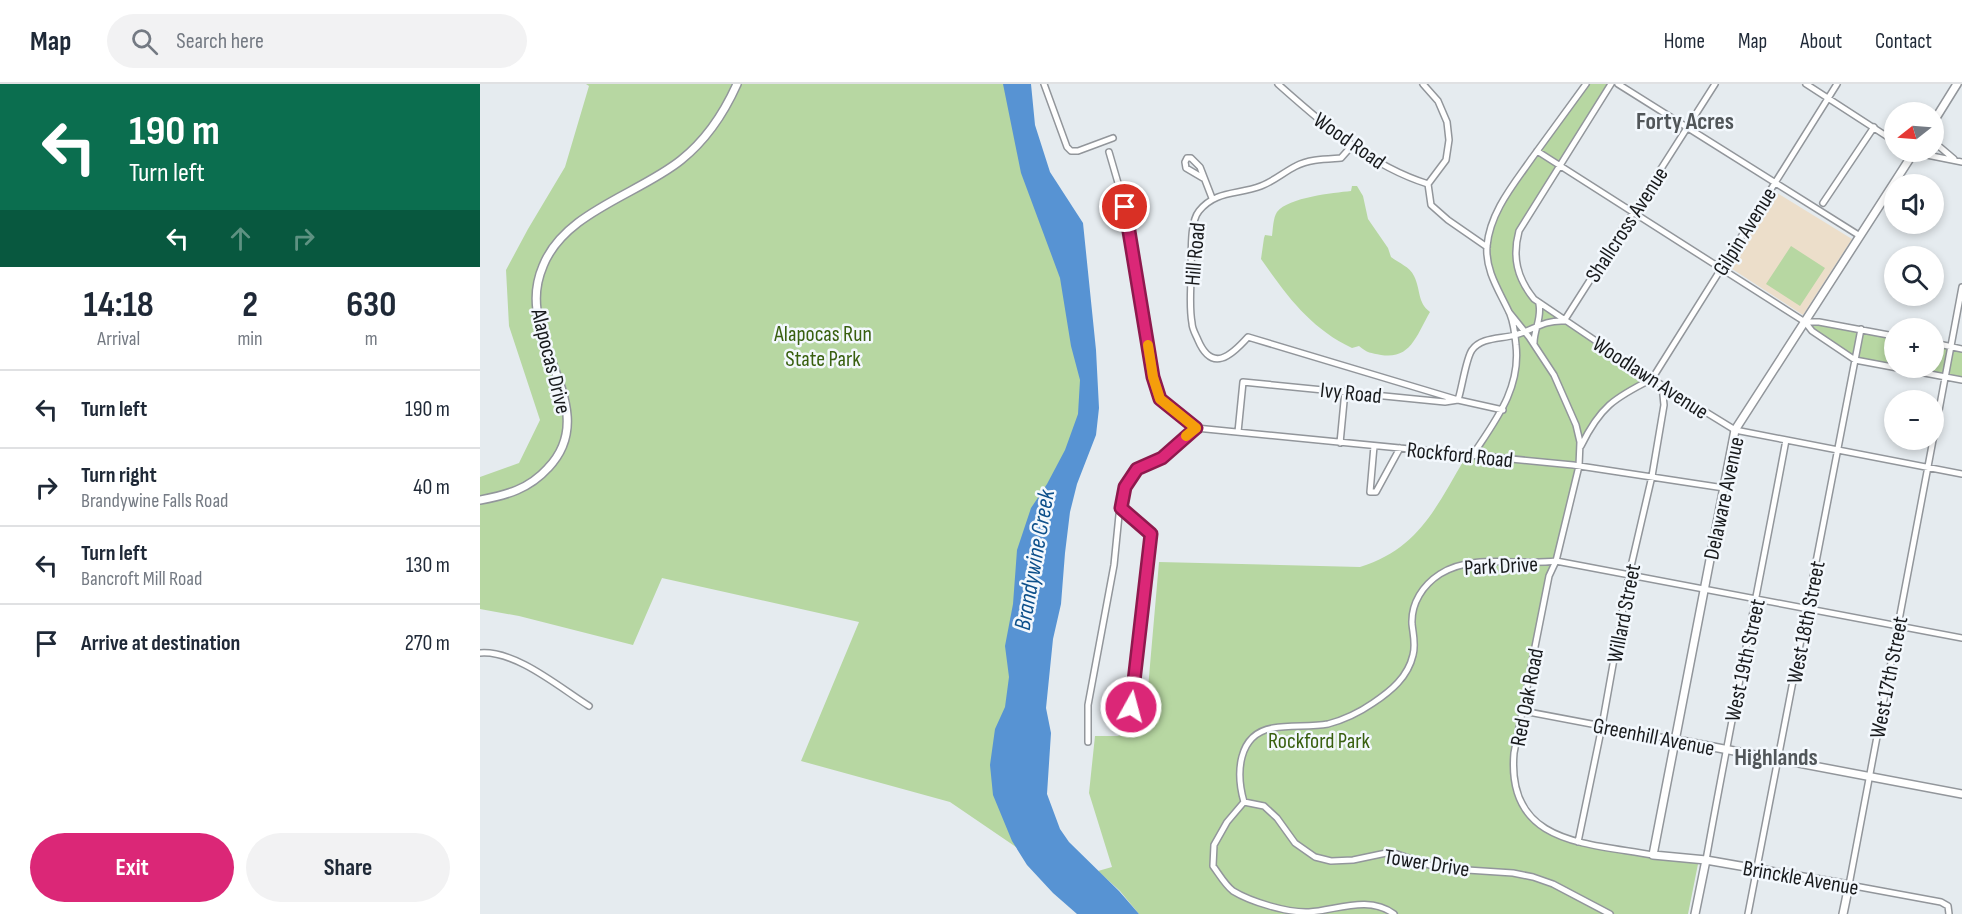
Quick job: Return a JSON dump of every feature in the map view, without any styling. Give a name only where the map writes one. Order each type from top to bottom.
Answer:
[{"type":"street","name":"Alapocas Drive","points":[[480,500],[507,495],[528,486],[556,460],[563,447],[567,419],[566,401],[537,312],[536,292],[544,263],[561,237],[576,224],[681,160],[704,139],[737,84]]},
{"type":"street","points":[[1044,84],[1067,147],[1071,151],[1078,151],[1113,138]]},
{"type":"street","name":"Wood Road","points":[[1278,84],[1349,144],[1403,176],[1428,184]]},
{"type":"street","points":[[1423,84],[1438,101],[1448,122],[1449,140],[1446,160],[1428,184],[1431,205],[1448,220],[1487,247]]},
{"type":"street","points":[[1472,456],[1503,410],[1516,374],[1515,335],[1509,312],[1498,294],[1491,274],[1487,247],[1495,215],[1509,190],[1586,84]]},
{"type":"street","name":"Woodlawn Avenue","points":[[1611,84],[1522,224],[1515,247],[1516,264],[1524,285],[1539,304],[1652,379],[1735,430],[1962,474]]},
{"type":"street","points":[[1618,84],[1860,236]]},
{"type":"street","name":"Shallcross Avenue","points":[[1564,321],[1715,84]]},
{"type":"street","points":[[1806,84],[1884,134]]},
{"type":"street","name":"Gilpin Avenue","points":[[1652,379],[1837,84]]},
{"type":"street","points":[[1944,106],[1958,84]]},
{"type":"street","points":[[1823,202],[1874,127]]},
{"type":"street","name":"Hill Road","points":[[1349,144],[1349,149],[1341,158],[1298,164],[1280,177],[1258,187],[1228,192],[1212,198],[1197,213],[1192,236],[1190,312],[1192,326],[1202,349],[1208,356],[1217,359],[1230,356],[1248,337],[1458,400]]},
{"type":"street","points":[[1537,151],[1805,322],[1812,331],[1855,360],[1962,380]]},
{"type":"street","points":[[1944,151],[1960,161]]},
{"type":"street","points":[[1088,742],[1088,705],[1114,565],[1125,487],[1137,469],[1162,458],[1196,428],[1160,399],[1153,377],[1125,207],[1109,152]]},
{"type":"street","points":[[1944,158],[1960,161]]},
{"type":"street","name":"Delaware Avenue","points":[[1653,855],[1735,430],[1907,162]]},
{"type":"street","points":[[1203,178],[1212,198]]},
{"type":"street","name":"West 17th Street","points":[[1942,390],[1962,287]]},
{"type":"street","points":[[1534,345],[1540,317],[1539,304]]},
{"type":"street","name":"Red Oak Road","points":[[1509,312],[1554,375],[1576,425],[1580,448],[1579,466],[1556,561],[1549,576],[1514,761],[1514,779],[1518,795],[1526,809],[1542,827],[1561,838],[1653,855]]},
{"type":"street","points":[[1503,410],[1458,400],[1470,353],[1476,345],[1484,341],[1525,332],[1538,324],[1564,321]]},
{"type":"street","points":[[1805,322],[1819,321],[1884,334]]},
{"type":"street","name":"West 18th Street","points":[[1748,914],[1861,329]]},
{"type":"street","points":[[1944,345],[1962,349]]},
{"type":"street","name":"Red Oak Road","points":[[1580,448],[1595,420],[1606,406],[1652,379]]},
{"type":"street","name":"Ivy Road","points":[[1238,432],[1244,382],[1445,402],[1458,400]]},
{"type":"street","name":"Willard Street","points":[[1578,842],[1602,726],[1629,575],[1652,476],[1664,405],[1662,385]]},
{"type":"street","points":[[1340,443],[1345,391]]},
{"type":"street","name":"Rockford Road","points":[[1196,428],[1579,466],[1724,488]]},
{"type":"street","name":"West 19th Street","points":[[1695,914],[1786,440]]},
{"type":"street","points":[[1374,446],[1370,492],[1376,492],[1400,448]]},
{"type":"street","name":"West 17th Street","points":[[1843,914],[1931,450]]},
{"type":"street","points":[[1121,508],[1151,534],[1131,707]]},
{"type":"street","name":"Park Drive","points":[[1244,802],[1240,786],[1241,760],[1253,737],[1274,728],[1337,721],[1371,705],[1401,680],[1410,666],[1414,642],[1412,622],[1414,606],[1426,585],[1439,575],[1467,563],[1556,561],[1962,638]]},
{"type":"street","points":[[480,653],[500,654],[519,662],[589,706]]},
{"type":"street","name":"Greenhill Avenue","points":[[1523,711],[1962,794]]},
{"type":"street","points":[[1244,802],[1227,822],[1214,845],[1213,866],[1232,890],[1248,898],[1288,911],[1307,912],[1348,905],[1372,904],[1394,914]]},
{"type":"street","name":"Tower Drive","points":[[1244,802],[1264,806],[1277,818],[1295,843],[1315,857],[1331,861],[1353,860],[1386,852],[1452,869],[1513,873],[1553,884],[1610,914]]},
{"type":"street","name":"Brinckle Avenue","points":[[1653,855],[1706,860],[1941,902],[1948,906],[1949,914]]},
{"type":"shaded area","points":[[1774,191],[1852,239],[1803,315],[1726,265]]},
{"type":"green space","name":"Alapocas Run State Park","points":[[586,84],[1018,84],[1094,399],[1061,504],[1024,840],[1016,847],[950,802],[801,761],[859,622],[662,578],[633,645],[519,616],[480,609],[480,477],[519,463],[540,420],[509,326],[506,270],[565,167],[589,86]]},
{"type":"green space","name":"Rockford Park","points":[[1586,84],[1611,84],[1522,224],[1515,256],[1527,291],[1652,379],[1611,402],[1580,448],[1579,466],[1552,568],[1514,753],[1519,795],[1536,822],[1568,840],[1699,859],[1688,914],[1139,914],[1120,891],[1098,871],[1112,867],[1089,793],[1095,736],[1118,736],[1131,727],[1133,711],[1146,711],[1159,562],[1360,567],[1397,550],[1423,525],[1434,511],[1464,460],[1472,456],[1513,385],[1515,335],[1524,332],[1499,294],[1487,247],[1495,215]]},
{"type":"green space","points":[[1352,186],[1357,186],[1363,196],[1368,219],[1388,248],[1391,257],[1412,273],[1421,300],[1430,312],[1412,344],[1399,353],[1381,355],[1359,346],[1352,348],[1337,340],[1300,310],[1261,259],[1265,235],[1272,236],[1276,214],[1283,207],[1301,199],[1351,191]]},
{"type":"green space","points":[[1791,246],[1825,268],[1800,306],[1766,284]]},
{"type":"green space","points":[[1805,322],[1884,334],[1884,365],[1855,360],[1823,340]]},
{"type":"green space","points":[[1944,345],[1962,349],[1962,380],[1944,377]]},
{"type":"water","name":"Brandywine Creek","points":[[1003,84],[1031,84],[1035,125],[1050,172],[1083,223],[1096,350],[1099,408],[1096,435],[1077,484],[1070,512],[1061,604],[1053,639],[1046,708],[1051,733],[1047,794],[1060,829],[1069,842],[1139,914],[1077,914],[1027,865],[1012,841],[993,795],[990,765],[995,729],[1005,707],[1009,677],[1005,646],[1013,604],[1017,550],[1031,508],[1065,450],[1078,414],[1080,380],[1071,346],[1060,278],[1021,173]]},
{"type":"slow traffic","points":[[1148,345],[1153,377],[1160,399],[1196,428],[1186,436]]},
{"type":"district","name":"Forty Acres","points":[[1685,121]]},
{"type":"district","name":"Highlands","points":[[1776,757]]},
{"type":"route","points":[[1125,207],[1153,377],[1160,399],[1196,428],[1162,458],[1137,469],[1125,487],[1121,508],[1151,534],[1131,707]]}]
